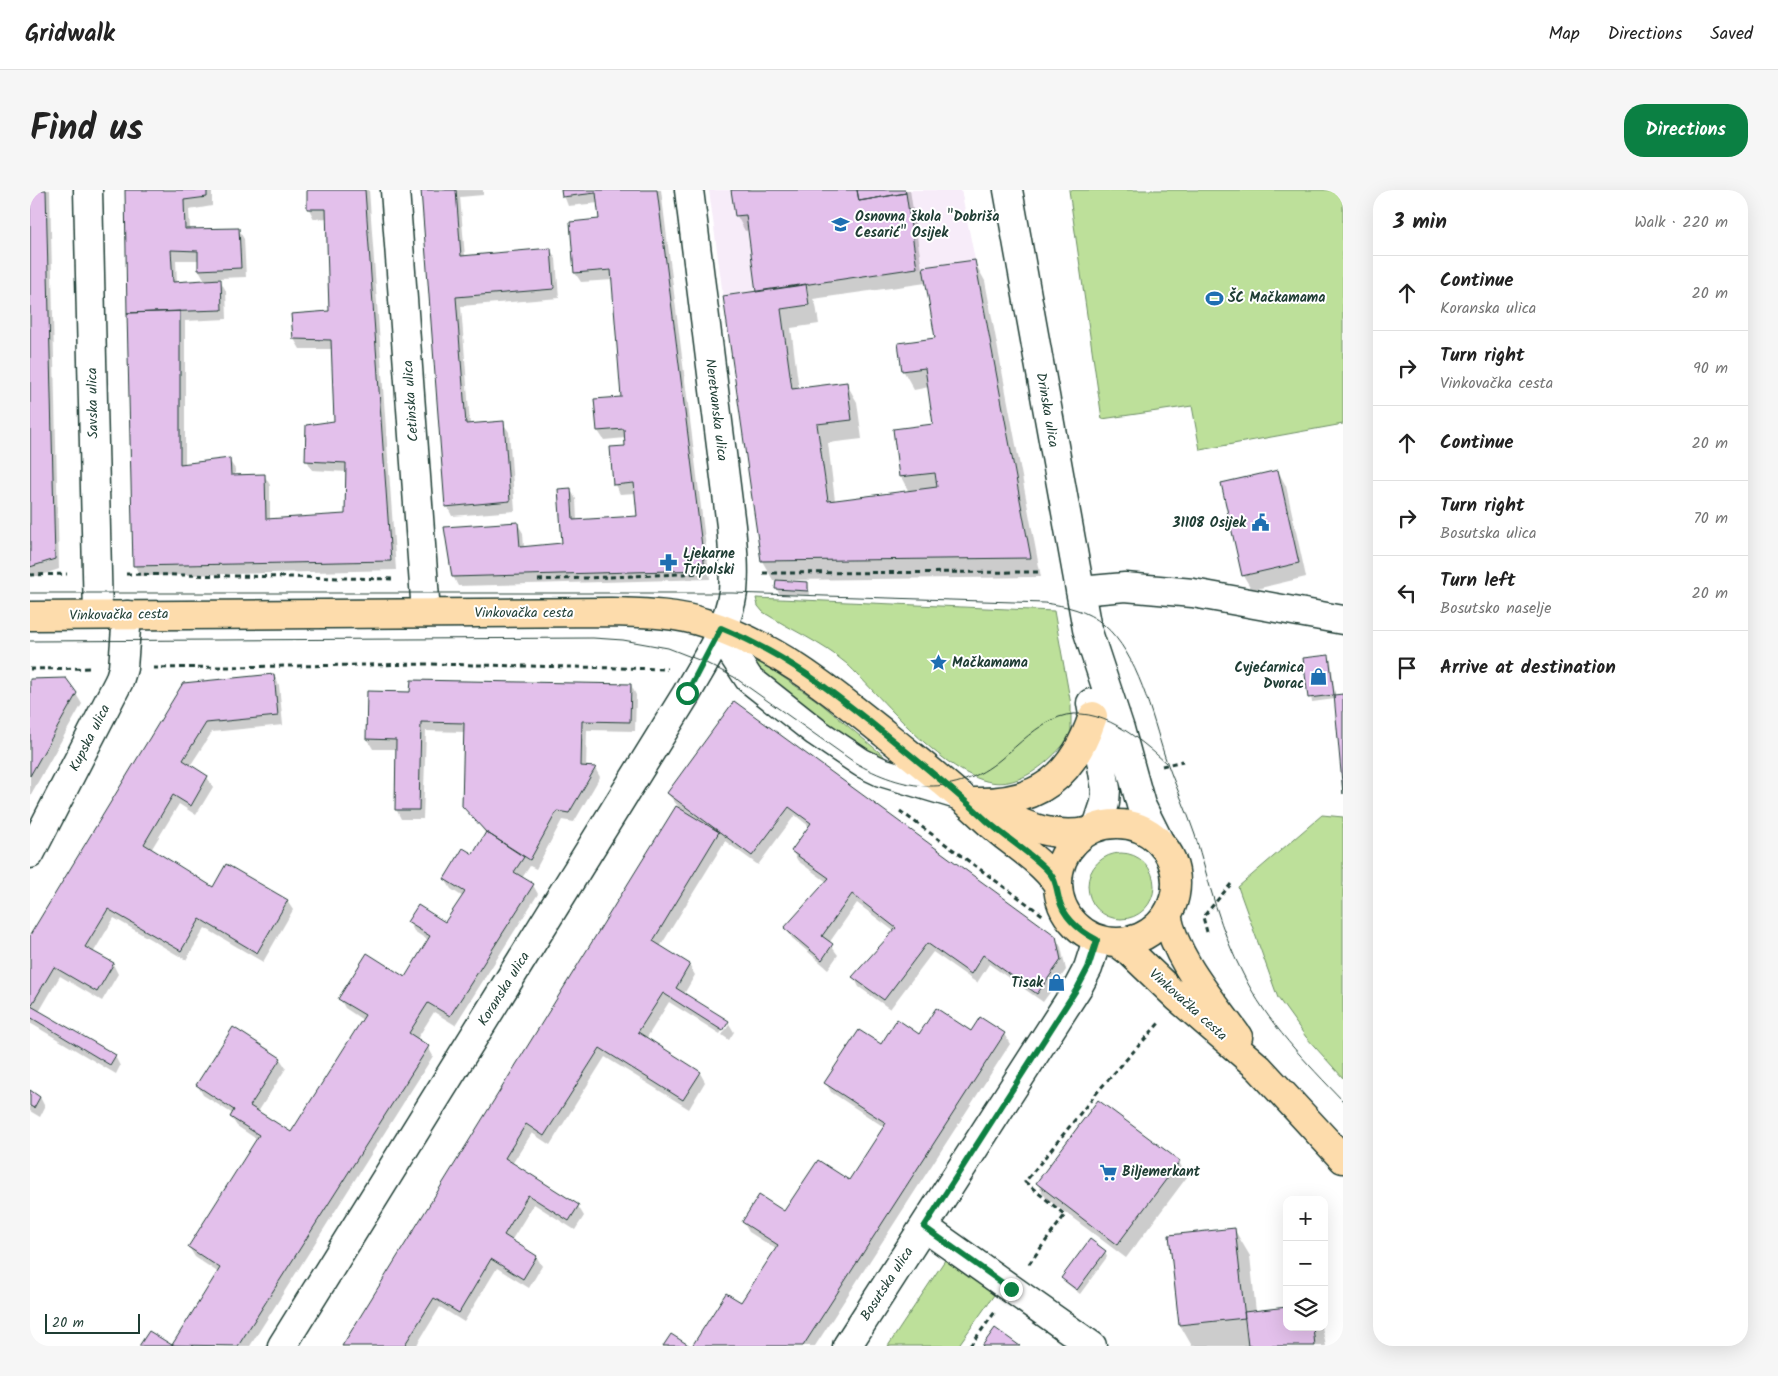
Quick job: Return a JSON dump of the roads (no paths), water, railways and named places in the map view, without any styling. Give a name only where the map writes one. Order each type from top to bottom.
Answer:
[{"type":"main road","name":"Vinkovačka cesta","points":[[30,616],[426,613],[650,614],[688,618],[746,638],[798,666],[825,685],[968,799],[1002,834],[1048,870],[1057,883]]},
{"type":"main road","points":[[968,799],[1014,799],[1031,795],[1044,788],[1056,780],[1076,756],[1094,716]]},
{"type":"main road","name":"Vinkovačka cesta","points":[[968,799],[1046,832],[1058,835],[1092,829]]},
{"type":"main road","points":[[1124,824],[1137,827],[1159,841],[1169,854],[1176,884],[1174,900],[1167,915],[1158,927],[1146,935],[1107,942],[1081,931],[1068,918],[1060,901],[1057,883],[1061,863],[1071,845],[1092,829],[1124,824]]},
{"type":"main road","name":"Vinkovačka cesta","points":[[1167,915],[1174,942],[1258,1068]]},
{"type":"main road","name":"Vinkovačka cesta","points":[[1107,942],[1130,952],[1178,998],[1258,1068],[1343,1160]]},
{"type":"street","name":"Savska ulica","points":[[88,190],[98,615]]},
{"type":"street","name":"Cetinska ulica","points":[[395,190],[426,613]]},
{"type":"street","name":"Neretvanska ulica","points":[[689,190],[731,526],[734,573],[732,592],[721,628]]},
{"type":"street","name":"Drinska ulica","points":[[1008,190],[1087,629],[1120,729],[1141,805],[1159,841]]},
{"type":"street","points":[[1080,591],[1125,587],[1193,593],[1343,620]]},
{"type":"street","name":"Kupska ulica","points":[[30,854],[123,668],[127,615]]},
{"type":"street","points":[[721,628],[732,653],[749,679],[816,732],[862,763],[881,772],[968,799]]},
{"type":"street","name":"Koranska ulica","points":[[282,1346],[697,675],[721,628]]},
{"type":"street","name":"Drinska ulica","points":[[1087,629],[1088,684],[1106,789],[1105,803],[1092,829]]},
{"type":"street","name":"Bosutska ulica","points":[[847,1346],[1078,987],[1088,968],[1107,942]]},
{"type":"street","points":[[924,1227],[1092,1346]]},
{"type":"tram line","points":[[30,593],[732,593],[1045,603],[1083,612],[1104,625],[1116,637],[1135,669],[1149,705],[1165,757],[1195,835],[1221,923],[1243,974],[1275,1025],[1301,1057],[1343,1101]]},
{"type":"tram line","points":[[30,641],[593,638],[623,640],[668,648],[704,662],[734,677],[854,762],[873,772],[910,784],[947,785],[965,780],[983,772],[1051,720],[1074,714],[1089,715],[1117,726],[1131,734],[1166,763]]},
{"type":"place","name":"Osnovna škola \"Dobriša Cesarić\" Osijek","points":[[841,225]]},
{"type":"place","name":"ŠC Mačkamama","points":[[1214,298]]},
{"type":"place","name":"31108 Osijek","points":[[1260,523]]},
{"type":"place","name":"Ljekarne Tripolski","points":[[669,562]]},
{"type":"place","name":"Mačkamama","points":[[938,663]]},
{"type":"place","name":"Cvjećarnica Dvorac","points":[[1318,676]]},
{"type":"place","name":"Tisak","points":[[1057,983]]},
{"type":"place","name":"Biljemerkant","points":[[1108,1172]]}]
